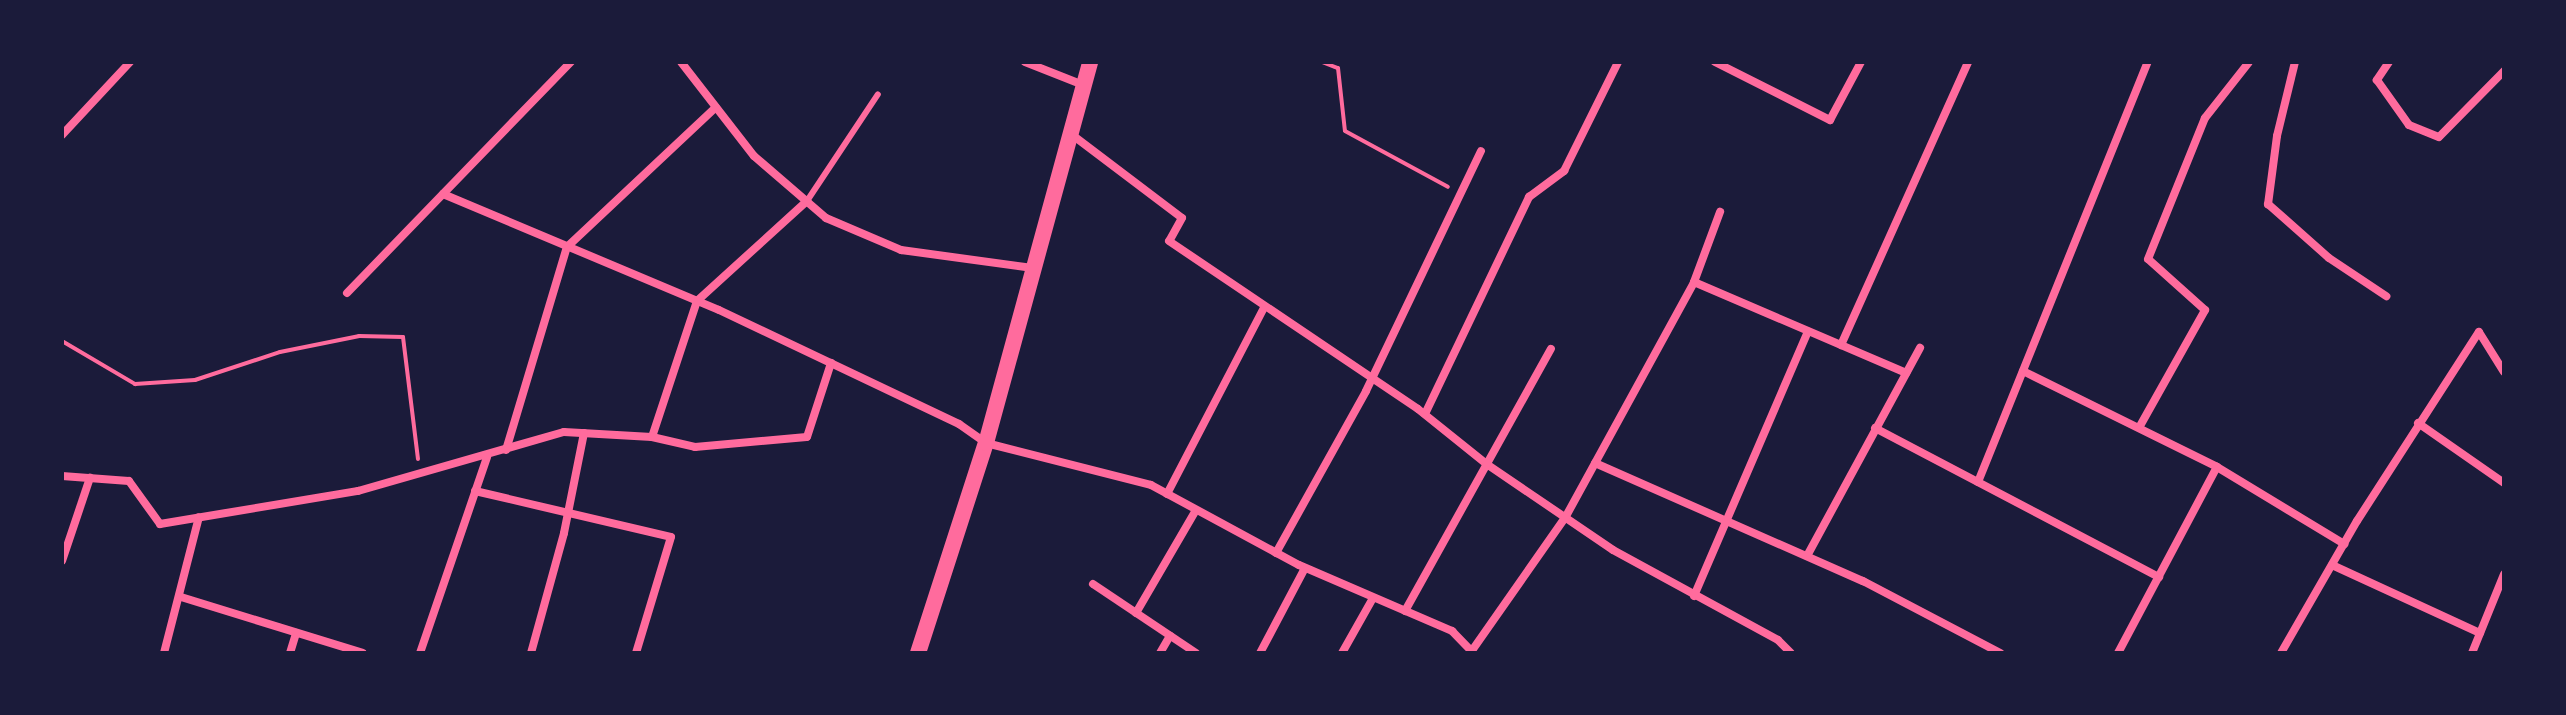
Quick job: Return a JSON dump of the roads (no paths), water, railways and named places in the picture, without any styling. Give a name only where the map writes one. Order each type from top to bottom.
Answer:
[{"type":"main road","points":[[918,653],[986,443],[1090,62]]},
{"type":"street","points":[[62,135],[130,62]]},
{"type":"street","points":[[347,293],[571,62]]},
{"type":"street","points":[[681,62],[754,156],[826,218],[901,250],[1034,269]]},
{"type":"street","points":[[1025,62],[1084,85]]},
{"type":"street","points":[[1425,414],[1529,197],[1564,171],[1618,62]]},
{"type":"street","points":[[1715,62],[1830,120],[1861,62]]},
{"type":"street","points":[[1841,345],[1968,62]]},
{"type":"street","points":[[1978,482],[2148,62]]},
{"type":"street","points":[[2140,426],[2205,310],[2148,259],[2205,118],[2249,62]]},
{"type":"street","points":[[2295,62],[2277,136],[2268,204],[2329,258],[2386,296]]},
{"type":"street","points":[[2389,62],[2377,80],[2409,125],[2439,137],[2504,71]]},
{"type":"street","points":[[506,450],[567,247],[716,107]]},
{"type":"street","points":[[1071,133],[1182,218],[1169,241],[1425,414],[1488,465],[1565,518],[1694,596],[1778,640],[1791,653]]},
{"type":"street","points":[[1276,553],[1372,378],[1481,151]]},
{"type":"street","points":[[443,194],[697,301],[959,424],[986,443],[1167,494],[1305,568],[1452,631],[1472,652],[1565,518],[1694,282],[1720,212]]},
{"type":"street","points":[[652,437],[697,301],[807,201]]},
{"type":"street","points":[[1694,282],[1906,373]]},
{"type":"street","points":[[1167,494],[1264,308]]},
{"type":"street","points":[[1694,596],[1808,331]]},
{"type":"street","points":[[2281,653],[2418,423],[2479,332],[2504,372]]},
{"type":"street","points":[[1807,556],[1920,348]]},
{"type":"street","points":[[1405,611],[1551,349]]},
{"type":"street","points":[[62,476],[129,481],[160,524],[358,491],[487,457],[564,432],[652,437],[695,447],[807,437],[831,363]]},
{"type":"street","points":[[2023,371],[2140,426],[2217,467],[2344,544]]},
{"type":"street","points":[[2418,423],[2504,483]]},
{"type":"street","points":[[1875,428],[2159,577]]},
{"type":"street","points":[[531,653],[568,513],[584,433]]},
{"type":"street","points":[[420,653],[487,457]]},
{"type":"street","points":[[1595,463],[1807,556],[2000,653]]},
{"type":"street","points":[[2118,653],[2217,467]]},
{"type":"street","points":[[62,561],[90,478]]},
{"type":"street","points":[[475,491],[671,537],[636,653]]},
{"type":"street","points":[[1136,613],[1196,510]]},
{"type":"street","points":[[164,653],[181,597],[199,517]]},
{"type":"street","points":[[2332,565],[2480,633]]},
{"type":"street","points":[[1260,653],[1305,568]]},
{"type":"street","points":[[2472,653],[2504,574]]},
{"type":"street","points":[[1093,584],[1196,653]]},
{"type":"street","points":[[181,597],[363,653]]},
{"type":"street","points":[[1342,653],[1373,598]]},
{"type":"street","points":[[290,653],[296,633]]},
{"type":"street","points":[[1160,653],[1170,636]]},
{"type":"lane","points":[[807,201],[878,94]]}]
